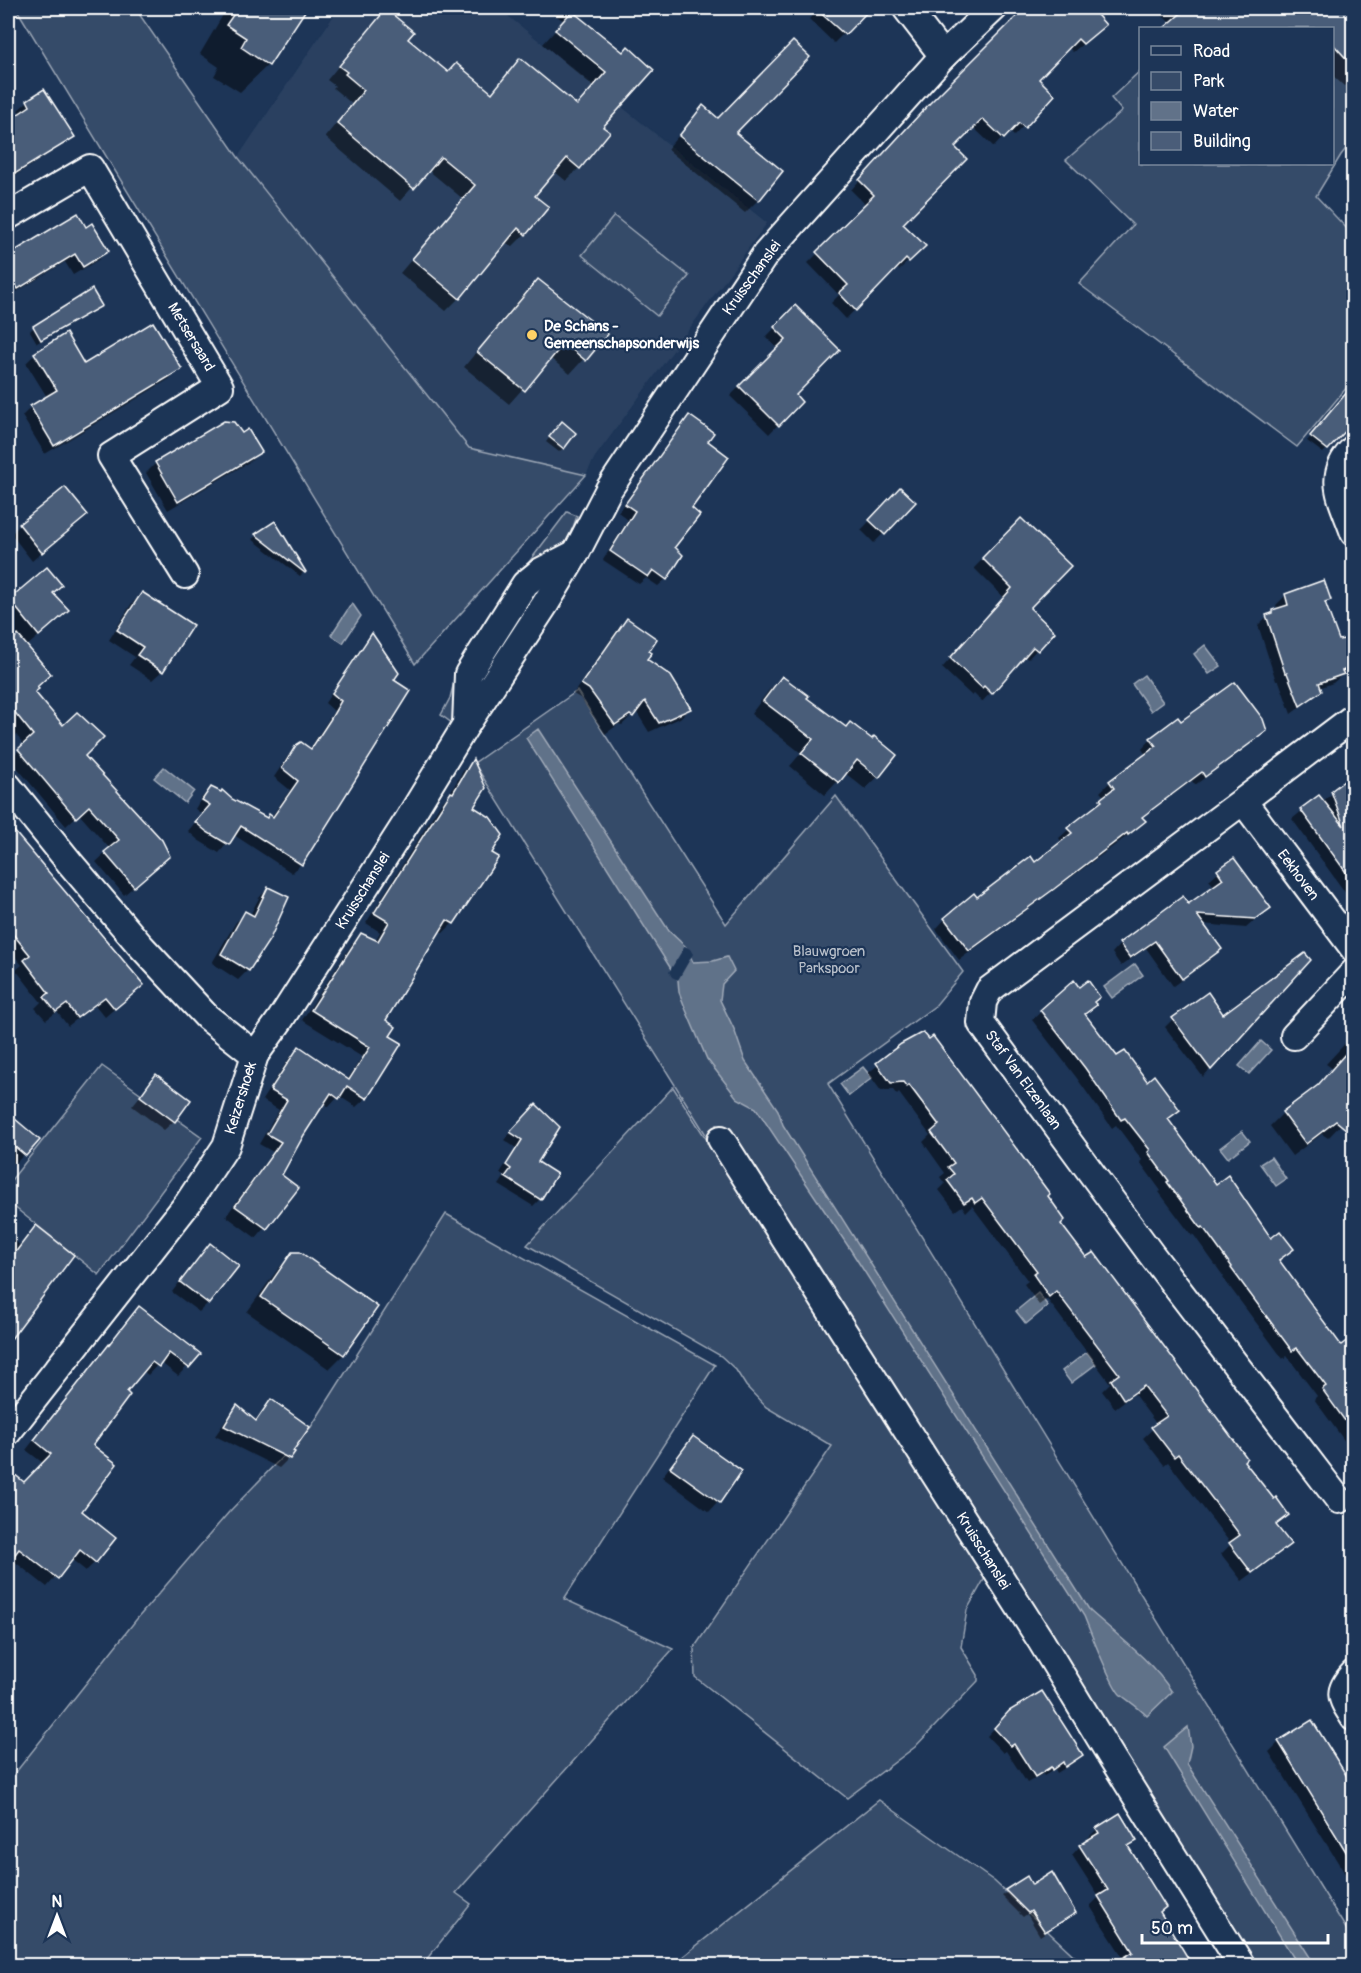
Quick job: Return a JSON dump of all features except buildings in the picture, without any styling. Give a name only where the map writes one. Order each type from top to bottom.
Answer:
[{"type":"street","points":[[906,8],[943,56]]},
{"type":"street","name":"Kruisschanslei","points":[[255,1055],[280,1020],[466,725],[546,603],[576,553],[609,489],[765,255],[943,56],[994,8]]},
{"type":"street","name":"Metsersaard","points":[[8,216],[90,168],[220,387],[111,456],[185,575]]},
{"type":"street","points":[[1353,448],[1342,463],[1337,483],[1353,533]]},
{"type":"street","name":"Staf Van Elzenlaan","points":[[1339,1500],[1151,1254],[981,1023],[982,1002],[989,990],[1353,717]]},
{"type":"street","name":"Keizershoek","points":[[8,786],[139,944],[207,1017],[255,1055],[226,1146],[188,1203],[8,1432]]},
{"type":"street","name":"Eekhoven","points":[[1243,801],[1353,949]]},
{"type":"street","points":[[1294,1036],[1353,972]]},
{"type":"street","name":"Kruisschanslei","points":[[721,1139],[1057,1667],[1242,1965]]},
{"type":"street","points":[[1353,1673],[1343,1685],[1342,1691],[1344,1702],[1353,1718]]},
{"type":"shaded area","name":"De Schans - Gemeenschapsonderwijs","points":[[339,8],[498,8],[767,223],[595,457],[586,475],[470,448],[238,157]]},
{"type":"green space","points":[[16,8],[135,8],[238,157],[469,448],[586,475],[415,664]]},
{"type":"green space","points":[[1208,8],[1353,8],[1353,140],[1316,196],[1353,235],[1353,380],[1297,447],[1079,284],[1133,225],[1066,160],[1122,111],[1111,98],[1139,72],[1139,165],[1334,165],[1334,27],[1186,27]]},
{"type":"green space","points":[[614,216],[689,276],[657,316],[582,255]]},
{"type":"green space","points":[[567,512],[577,516],[563,547],[507,591]]},
{"type":"green space","points":[[455,678],[456,726],[441,715],[450,698]]},
{"type":"green space","name":"Blauwgroen Parkspoor","points":[[577,691],[726,924],[836,796],[963,972],[935,1006],[828,1084],[1353,1940],[1353,1965],[1243,1965],[710,1141],[474,763]]},
{"type":"green space","points":[[102,1066],[202,1137],[99,1275],[8,1202],[8,1184]]},
{"type":"green space","points":[[673,1087],[986,1576],[967,1610],[961,1647],[978,1675],[978,1681],[915,1747],[847,1798],[695,1677],[694,1648],[832,1446],[766,1407],[746,1386],[736,1370],[721,1356],[527,1245]]},
{"type":"green space","points":[[446,1214],[715,1365],[564,1599],[673,1649],[456,1893],[471,1904],[422,1965],[8,1965],[8,1782],[136,1620],[229,1512],[311,1427]]},
{"type":"green space","points":[[879,1800],[994,1881],[1084,1965],[671,1966]]},
{"type":"water","points":[[352,603],[361,616],[343,643],[331,635]]},
{"type":"water","points":[[1205,645],[1221,666],[1209,674],[1194,654]]},
{"type":"water","points":[[1144,675],[1163,702],[1151,711],[1132,684]]},
{"type":"water","points":[[538,729],[669,931],[686,947],[693,962],[713,961],[727,957],[734,971],[722,984],[720,1000],[734,1029],[745,1061],[778,1110],[783,1125],[1090,1611],[1144,1659],[1172,1692],[1147,1716],[1117,1690],[1084,1616],[850,1249],[756,1108],[737,1098],[707,1059],[679,992],[678,980],[526,738]]},
{"type":"water","points":[[164,767],[194,791],[185,803],[154,778]]},
{"type":"water","points":[[1135,964],[1143,975],[1112,998],[1104,987]]},
{"type":"water","points":[[1261,1041],[1271,1050],[1249,1074],[1239,1066]]},
{"type":"water","points":[[863,1067],[872,1078],[849,1096],[840,1084]]},
{"type":"water","points":[[1242,1131],[1250,1141],[1228,1158],[1220,1148]]},
{"type":"water","points":[[1271,1157],[1286,1179],[1276,1186],[1260,1164]]},
{"type":"water","points":[[1038,1293],[1048,1306],[1026,1324],[1016,1311]]},
{"type":"water","points":[[1087,1352],[1096,1364],[1071,1383],[1062,1371]]},
{"type":"water","points":[[1188,1727],[1191,1746],[1187,1764],[1315,1965],[1298,1965],[1164,1747]]},
{"type":"pier","points":[[685,946],[693,954],[678,980],[669,972]]},
{"type":"place","name":"De Schans - Gemeenschapsonderwijs","points":[[532,335]]}]
